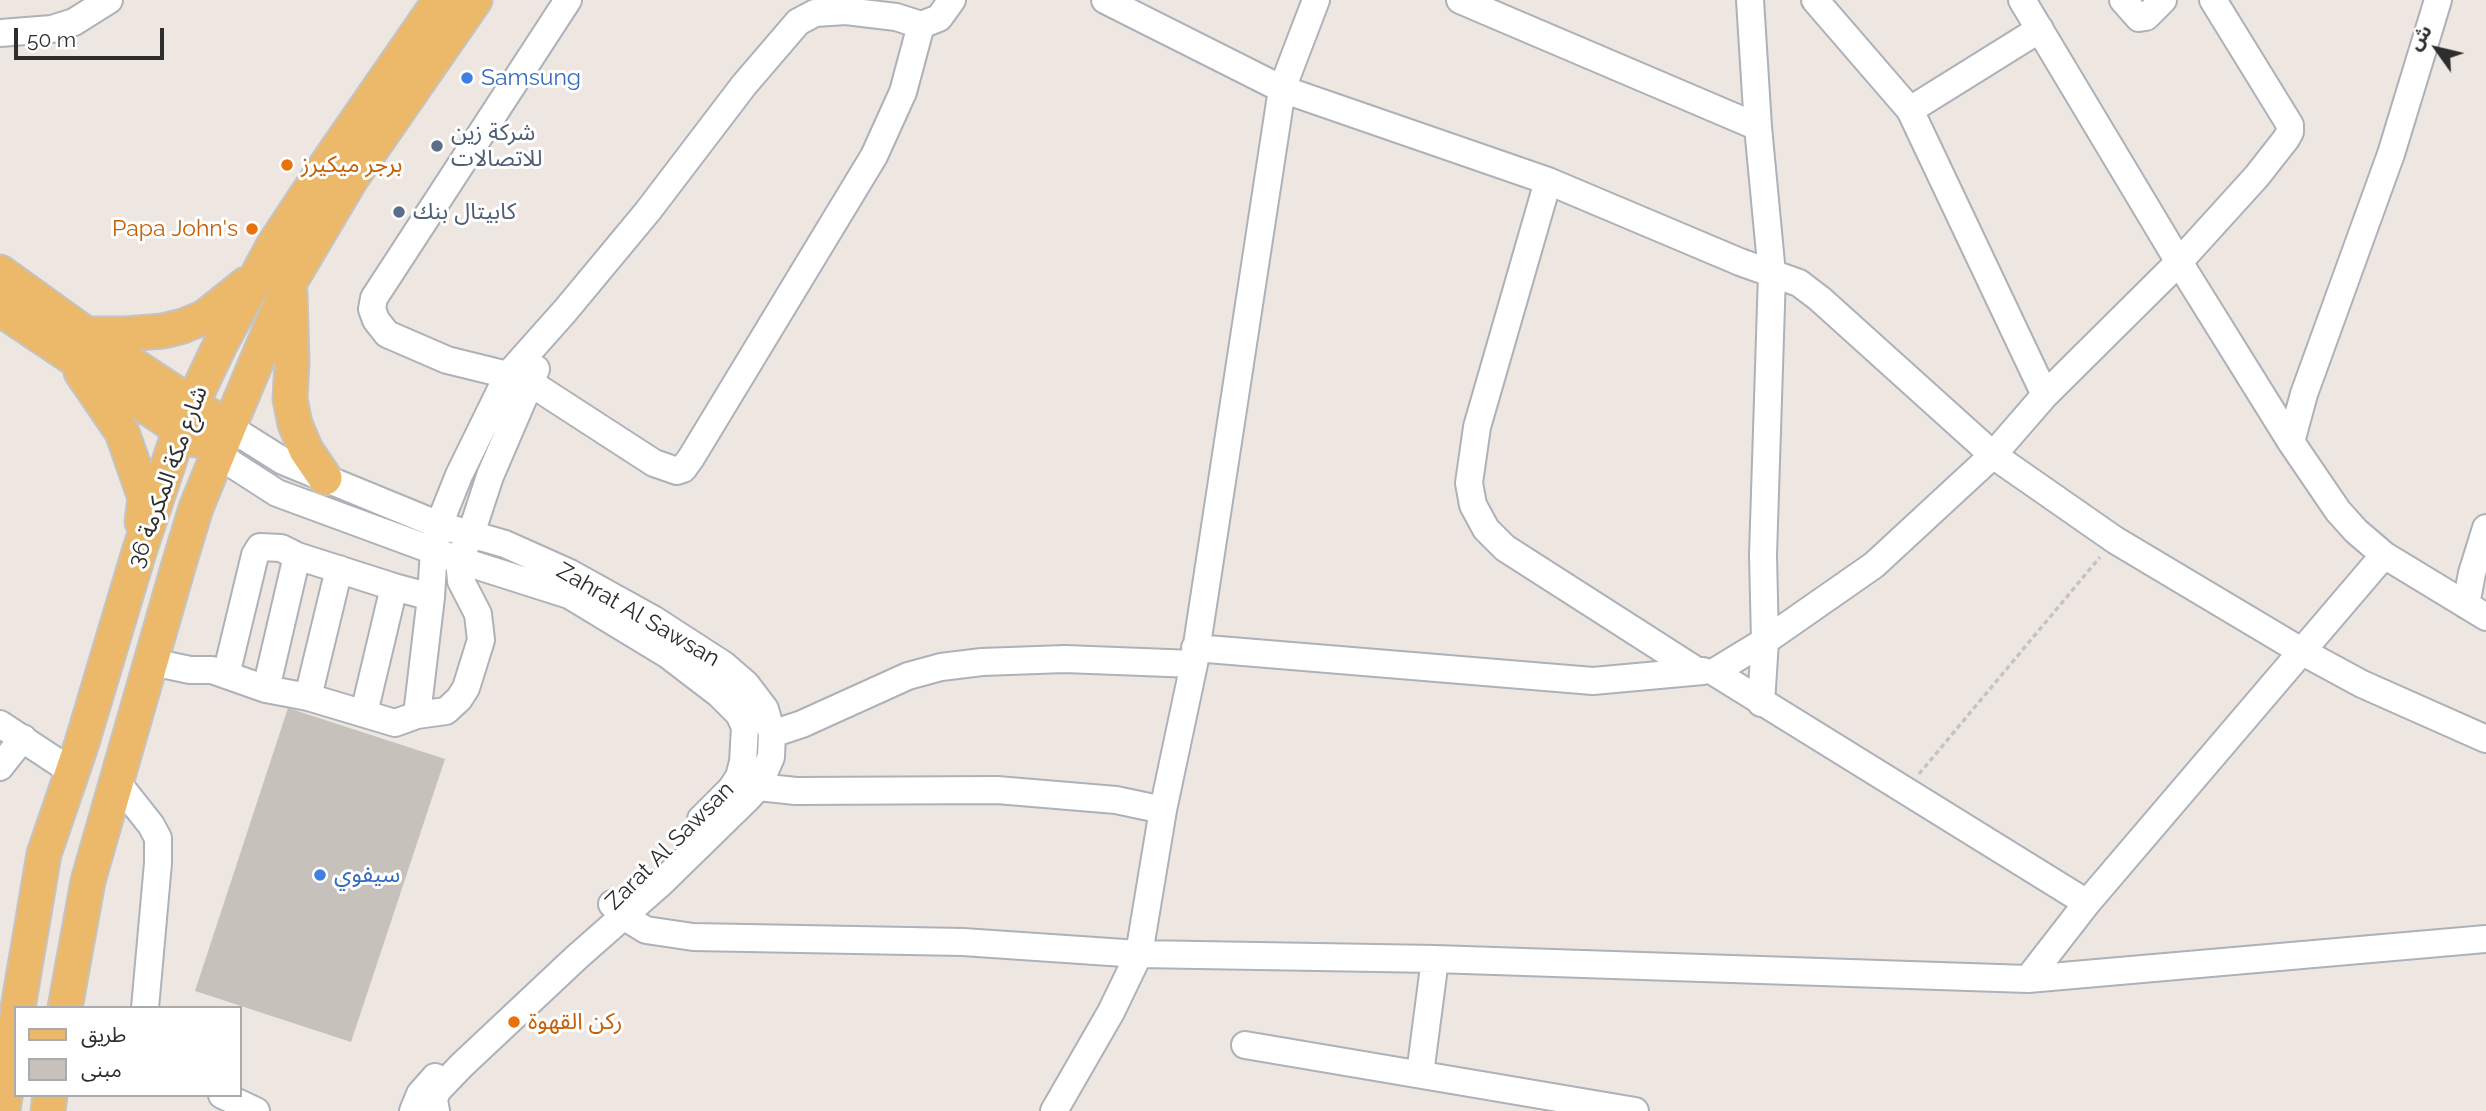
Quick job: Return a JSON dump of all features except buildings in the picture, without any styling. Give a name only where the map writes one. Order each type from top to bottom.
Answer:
[{"type":"main road","name":"شارع مكة المكرمة 36","points":[[18,1006],[44,854],[81,746],[139,552],[185,416],[254,278],[331,158],[440,0]]},
{"type":"main road","name":"شارع مكة المكرمة 36","points":[[65,1006],[88,881],[196,508],[290,282],[351,179],[475,0]]},
{"type":"main road","points":[[0,272],[79,346],[122,432],[145,498],[139,552]]},
{"type":"main road","points":[[79,346],[126,334],[163,331],[183,326],[205,317],[254,278]]},
{"type":"main road","points":[[290,282],[290,399],[295,424],[306,450],[325,478]]},
{"type":"main road","points":[[0,309],[79,346],[224,441]]},
{"type":"main road","points":[[2,1097],[14,1031]]},
{"type":"street","points":[[0,33],[52,29],[74,22],[109,0]]},
{"type":"street","points":[[568,0],[374,299],[372,309],[376,320],[387,334],[447,360],[519,378],[654,463],[670,470],[683,469],[691,458],[874,156],[904,92],[921,25]]},
{"type":"street","points":[[417,715],[436,537],[459,475],[519,378],[565,311],[648,211],[786,33],[798,22],[806,7],[896,17],[921,25],[939,18],[952,0]]},
{"type":"street","points":[[1105,0],[1143,8],[1282,89],[1548,181],[1799,283],[1993,455],[2115,540],[2301,651],[2362,684],[2486,739]]},
{"type":"street","points":[[1054,1111],[1111,1012],[1139,954],[1163,810],[1195,656],[1282,89],[1316,0]]},
{"type":"street","points":[[1460,0],[1758,127]]},
{"type":"street","points":[[1750,0],[1758,127],[1772,274],[1763,555],[1765,641],[1761,703]]},
{"type":"street","points":[[1815,0],[1910,110],[2045,395]]},
{"type":"street","points":[[2022,0],[2179,262],[2291,442],[2338,511],[2384,555],[2476,611]]},
{"type":"street","points":[[2123,0],[2139,19],[2146,17],[2163,0]]},
{"type":"street","points":[[436,1111],[434,1100],[438,1091],[462,1065],[618,910],[661,883],[758,787],[771,757],[772,734],[811,720],[908,676],[941,667],[982,662],[1195,656],[1593,681],[1706,672],[1765,641],[1874,565],[1993,455],[2045,395],[2179,262],[2257,176],[2290,132],[2290,125],[2213,0]]},
{"type":"street","points":[[2291,442],[2304,394],[2391,154],[2438,0]]},
{"type":"street","points":[[1910,110],[2039,29]]},
{"type":"street","points":[[1548,181],[1477,427],[1469,483],[1473,505],[1486,529],[1505,548],[2087,902]]},
{"type":"street","points":[[152,662],[190,670],[212,670],[266,689],[308,697],[396,723],[417,715],[446,711],[466,688],[481,640],[478,614],[461,582],[459,560],[471,534],[519,378]]},
{"type":"street","name":"Zahrat Al Sawsan","points":[[224,441],[325,478],[436,537],[471,534],[505,544],[570,573],[653,619],[724,665],[746,684],[765,709],[772,734]]},
{"type":"street","name":"Zarat Al Sawsan","points":[[224,441],[277,493],[436,537],[459,560],[569,596],[668,654],[719,694],[739,714],[745,727],[743,762],[731,789],[618,910],[440,1070],[420,1094],[413,1111]]},
{"type":"street","points":[[2476,611],[2472,573],[2486,528]]},
{"type":"street","points":[[226,675],[255,555],[264,546],[281,548],[297,556],[431,597]]},
{"type":"street","points":[[2028,979],[2087,902],[2384,555]]},
{"type":"street","points":[[266,689],[297,556]]},
{"type":"street","points":[[308,697],[339,569]]},
{"type":"street","points":[[363,713],[394,587]]},
{"type":"street","points":[[0,724],[71,771]]},
{"type":"street","points":[[0,767],[23,738]]},
{"type":"street","points":[[117,782],[158,838],[145,1006]]},
{"type":"street","points":[[758,787],[796,791],[997,790],[1103,798],[1163,810]]},
{"type":"street","points":[[618,910],[646,930],[692,937],[963,942],[1139,954],[1435,959],[2028,979],[2486,939]]},
{"type":"street","points":[[1420,1074],[1435,959]]},
{"type":"street","points":[[1245,1045],[1635,1111]]},
{"type":"street","points":[[226,1097],[256,1111]]},
{"type":"path","points":[[1905,791],[2115,540]]},
{"type":"place","name":"Samsung","points":[[467,78]]},
{"type":"place","name":"شركة زين للاتصالات","points":[[437,146]]},
{"type":"place","name":"برجر ميكيرز","points":[[287,165]]},
{"type":"place","name":"كابيتال بنك","points":[[399,212]]},
{"type":"place","name":"Papa John's","points":[[252,229]]},
{"type":"place","name":"سيفوي","points":[[320,875]]},
{"type":"place","name":"ركن القهوة","points":[[514,1022]]}]
